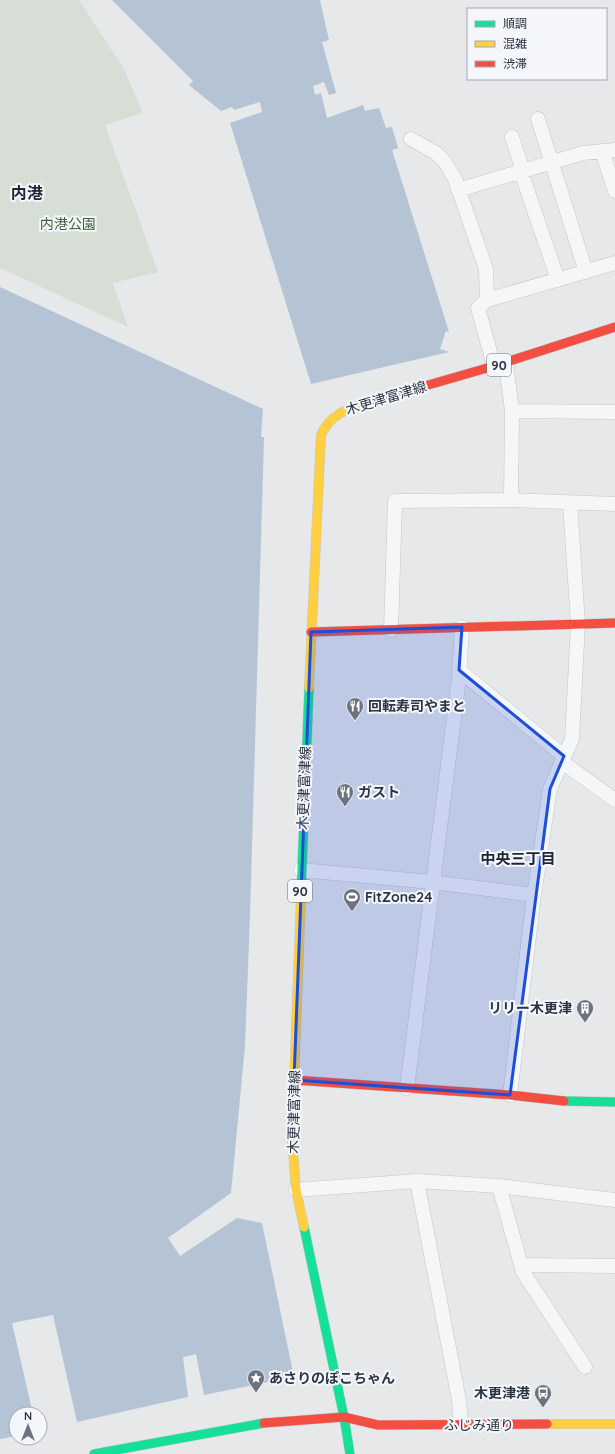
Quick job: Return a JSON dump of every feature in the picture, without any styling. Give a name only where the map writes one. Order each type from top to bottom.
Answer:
[{"type":"main road","name":"木更津富津線","points":[[350,1454],[344,1418],[296,1190],[292,1137],[301,870],[321,435],[328,421],[334,415],[347,409],[500,364],[615,327]]},
{"type":"main road","points":[[311,632],[615,623]]},
{"type":"main road","points":[[294,1080],[510,1095],[572,1102],[615,1102]]},
{"type":"main road","name":"ふじみ通り","points":[[94,1454],[261,1423],[344,1418],[378,1425],[615,1424]]},
{"type":"street","points":[[538,120],[586,272]]},
{"type":"street","points":[[512,137],[558,280]]},
{"type":"street","points":[[411,139],[436,153],[445,162],[455,179],[486,269],[487,300]]},
{"type":"street","points":[[458,190],[584,153],[608,150],[615,191]]},
{"type":"street","points":[[510,500],[512,411],[500,364],[478,308],[487,300],[615,263]]},
{"type":"street","points":[[512,411],[615,412]]},
{"type":"street","points":[[391,630],[395,500],[510,500],[615,504]]},
{"type":"street","points":[[510,1095],[534,895],[550,789],[572,739],[578,624],[570,503]]},
{"type":"street","points":[[407,1088],[459,670],[462,627]]},
{"type":"street","points":[[459,670],[563,759],[615,800]]},
{"type":"street","points":[[301,870],[432,882],[534,895]]},
{"type":"street","points":[[417,1181],[459,1400],[461,1424]]},
{"type":"street","points":[[296,1190],[417,1181],[499,1186],[615,1200]]},
{"type":"street","points":[[499,1186],[523,1272],[585,1367]]},
{"type":"street","points":[[521,1265],[615,1266]]},
{"type":"highlighted area","points":[[462,627],[459,670],[564,756],[550,789],[510,1095],[294,1080],[311,632]]},
{"type":"green space","name":"内港公園","points":[[0,0],[79,0],[124,69],[143,113],[105,125],[158,272],[113,283],[128,327],[0,268]]},
{"type":"water","points":[[112,0],[320,0],[329,40],[322,42],[336,93],[329,95],[324,82],[313,86],[315,95],[321,93],[327,118],[363,105],[365,111],[379,108],[386,128],[392,127],[398,148],[392,150],[449,332],[446,331],[440,349],[449,352],[311,384],[230,123],[262,112],[260,102],[234,110],[232,107],[221,111],[189,85],[193,81]]},
{"type":"water","points":[[0,287],[263,409],[261,437],[264,437],[245,1046],[231,1193],[168,1238],[180,1256],[237,1218],[262,1223],[294,1377],[204,1395],[196,1354],[183,1357],[188,1397],[77,1422],[53,1315],[12,1323],[31,1406],[8,1406],[8,1438],[0,1439]]},
{"type":"traffic: fast","points":[[301,896],[309,688]]},
{"type":"traffic: fast","points":[[564,1101],[615,1102]]},
{"type":"traffic: fast","points":[[304,1227],[344,1417],[350,1454]]},
{"type":"traffic: fast","points":[[94,1454],[264,1423]]},
{"type":"traffic: slow","points":[[309,688],[321,435],[330,421],[342,412],[373,401]]},
{"type":"traffic: slow","points":[[301,896],[292,1137],[296,1190],[304,1227]]},
{"type":"traffic: slow","points":[[547,1424],[615,1424]]},
{"type":"traffic: jam","points":[[373,401],[494,366],[615,327]]},
{"type":"traffic: jam","points":[[311,632],[615,623]]},
{"type":"traffic: jam","points":[[294,1080],[510,1095],[564,1101]]},
{"type":"traffic: jam","points":[[264,1423],[344,1417],[378,1425],[547,1424]]},
{"type":"place","name":"回転寿司やまと","points":[[355,721]]},
{"type":"place","name":"ガスト","points":[[345,807]]},
{"type":"place","name":"FitZone24","points":[[352,912]]},
{"type":"place","name":"リリー木更津","points":[[585,1023]]},
{"type":"place","name":"あさりのぽこちゃん","points":[[256,1393]]},
{"type":"place","name":"木更津港","points":[[543,1408]]},
{"type":"district","name":"内港","points":[[27,193]]},
{"type":"district","name":"中央三丁目","points":[[518,859]]}]
